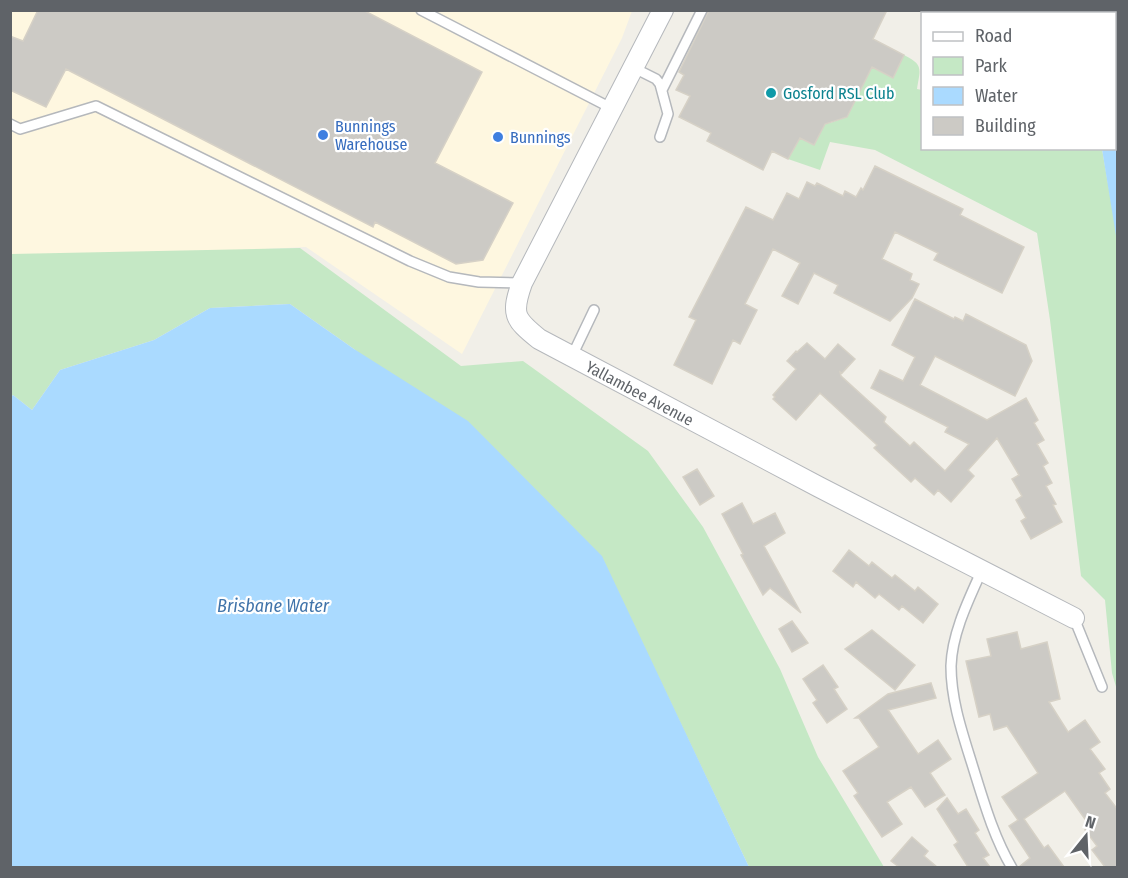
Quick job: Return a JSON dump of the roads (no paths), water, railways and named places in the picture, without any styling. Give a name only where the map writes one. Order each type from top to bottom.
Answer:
[{"type":"street","name":"Yallambee Avenue","points":[[663,10],[522,283],[516,299],[516,317],[521,325],[539,339],[819,488],[1074,618]]},
{"type":"lane","points":[[421,10],[613,109]]},
{"type":"lane","points":[[662,90],[702,10]]},
{"type":"lane","points":[[634,68],[656,79],[662,90],[668,114],[660,137]]},
{"type":"lane","points":[[10,124],[20,129],[96,106],[410,261],[449,277],[479,282],[522,283]]},
{"type":"lane","points":[[572,356],[594,309]]},
{"type":"lane","points":[[982,570],[962,615],[951,664],[954,704],[985,806],[1005,856],[1012,867]]},
{"type":"lane","points":[[1074,618],[1102,687]]},
{"type":"water","points":[[1117,11],[1117,242],[1102,150],[1116,150],[1116,12],[1082,12]]},
{"type":"water","name":"Brisbane Water","points":[[290,304],[354,349],[468,421],[602,556],[749,867],[11,867],[11,397],[13,395],[32,410],[60,370],[154,340],[210,308]]},
{"type":"place","name":"Gosford RSL Club","points":[[771,93]]},
{"type":"place","name":"Bunnings Warehouse","points":[[323,135]]},
{"type":"place","name":"Bunnings","points":[[498,137]]}]
